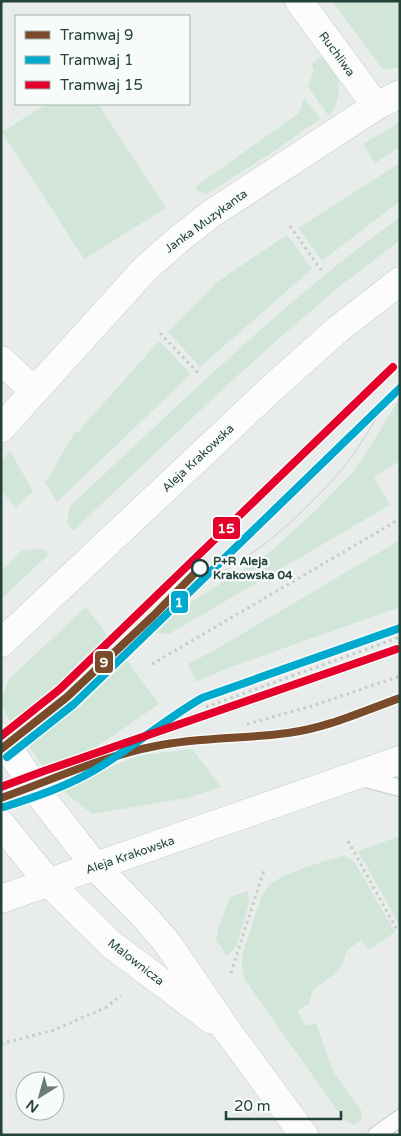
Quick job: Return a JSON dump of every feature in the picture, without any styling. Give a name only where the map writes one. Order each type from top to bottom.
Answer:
[{"type":"street","name":"Ruchliwa","points":[[299,1],[376,106]]},
{"type":"street","name":"Janka Muzykanta","points":[[1,428],[145,269],[179,239],[211,214],[376,106],[400,94]]},
{"type":"street","name":"Aleja Krakowska","points":[[1,643],[337,330],[400,281]]},
{"type":"street","points":[[1,360],[34,391]]},
{"type":"street","name":"Malownicza","points":[[1,737],[38,794],[96,867],[160,934],[304,1135]]},
{"type":"street","name":"Aleja Krakowska","points":[[1,900],[400,760]]},
{"type":"street","name":"Malownicza","points":[[1,824],[49,883],[117,949],[230,1033]]},
{"type":"lane","points":[[353,776],[400,788]]},
{"type":"lane","points":[[376,1135],[398,1124]]},
{"type":"path","points":[[290,226],[321,270]]},
{"type":"path","points":[[160,333],[200,375]]},
{"type":"path","points":[[152,664],[400,519]]},
{"type":"path","points":[[206,707],[400,637]]},
{"type":"path","points":[[248,724],[312,706],[400,676]]},
{"type":"path","points":[[348,841],[397,930],[400,930]]},
{"type":"path","points":[[230,972],[264,870]]},
{"type":"path","points":[[1,1044],[54,1030],[107,1007],[126,991]]},
{"type":"green space","points":[[332,1],[400,1],[400,67],[383,70]]},
{"type":"green space","points":[[323,56],[336,73],[339,86],[336,103],[328,115],[308,87],[314,69],[311,64]]},
{"type":"green space","points":[[304,98],[320,119],[207,194],[198,191],[196,186],[299,113]]},
{"type":"green space","points":[[44,105],[99,105],[166,208],[84,259],[2,132]]},
{"type":"green space","points":[[400,122],[400,147],[375,163],[363,144]]},
{"type":"green space","points":[[400,163],[400,201],[322,261],[298,228]]},
{"type":"green space","points":[[400,217],[400,240],[339,287],[284,334],[73,531],[67,523],[70,506],[272,320],[356,250]]},
{"type":"green space","points":[[287,235],[312,269],[200,367],[168,332],[217,282]]},
{"type":"green space","points":[[159,341],[191,374],[57,502],[45,483],[75,432],[77,433]]},
{"type":"green space","points":[[400,398],[400,461],[374,477],[390,505],[169,634],[156,633],[152,629],[180,609],[269,553],[314,512],[351,474]]},
{"type":"green space","points":[[10,451],[33,491],[16,507],[1,491],[1,461]]},
{"type":"green space","points":[[400,540],[400,607],[228,668],[196,682],[188,664],[215,650]]},
{"type":"green space","points":[[43,549],[48,555],[1,599],[1,571],[23,550]]},
{"type":"green space","points":[[86,607],[112,642],[62,690],[14,727],[6,714],[3,704],[9,679]]},
{"type":"green space","points":[[123,655],[159,704],[83,756],[46,772],[26,742],[72,704]]},
{"type":"green space","points":[[192,749],[221,787],[187,798],[92,814],[57,786],[141,755]]},
{"type":"green space","points":[[400,836],[400,926],[358,851]]},
{"type":"green space","points":[[345,855],[355,863],[395,932],[369,950],[361,940],[347,950],[342,966],[332,976],[313,989],[309,1004],[298,1011],[305,1026],[316,1023],[333,1071],[362,1112],[361,1120],[354,1125],[344,1120],[245,980],[242,967],[246,944],[259,903],[267,888],[272,883],[291,873]]},
{"type":"green space","points":[[248,891],[249,903],[237,945],[227,956],[216,940],[218,929],[230,897]]},
{"type":"tram line","name":"15","points":[[1,736],[60,689],[393,367]]},
{"type":"tram line","points":[[153,616],[254,552],[302,511],[326,488],[346,464],[400,381]]},
{"type":"tram line","name":"1","points":[[7,757],[74,704],[400,388]]},
{"type":"tram line","name":"9","points":[[1,749],[67,697],[153,616],[200,568]]},
{"type":"tram line","name":"1","points":[[4,807],[61,787],[93,771],[202,698],[400,628]]},
{"type":"tram line","name":"15","points":[[1,787],[397,649]]},
{"type":"tram line","name":"9","points":[[1,798],[97,762],[136,750],[189,741],[302,731],[331,723],[400,698]]},
{"type":"place","name":"P+R Aleja Krakowska 04","points":[[200,568]]}]
